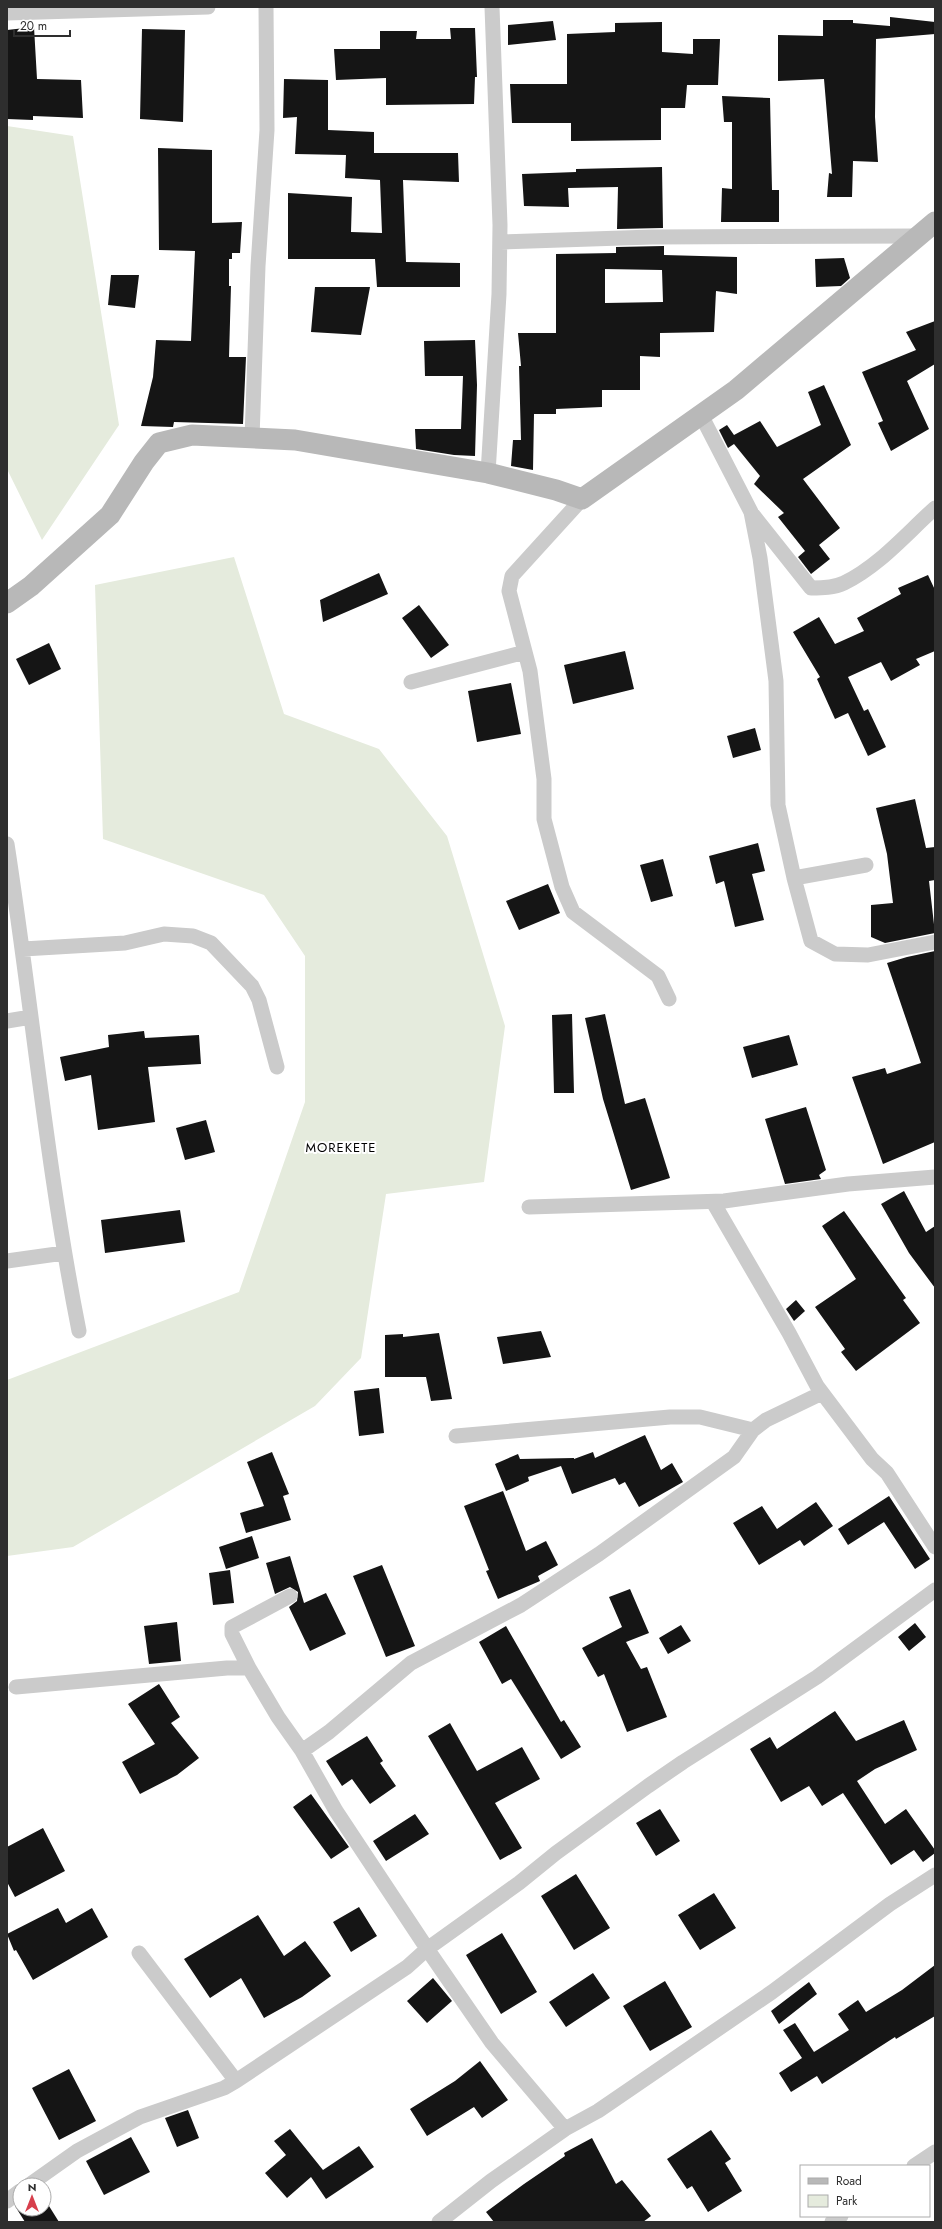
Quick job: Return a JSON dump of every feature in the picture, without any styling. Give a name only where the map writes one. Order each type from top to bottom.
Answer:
[{"type":"street","points":[[7,13],[208,7]]},
{"type":"street","points":[[252,438],[258,266],[267,130],[266,7]]},
{"type":"street","points":[[488,473],[500,242],[498,142],[492,7]]},
{"type":"street","points":[[669,999],[658,976],[574,912],[562,887],[544,820],[544,779],[530,671],[509,591],[512,576],[582,499],[736,390],[935,222]]},
{"type":"street","points":[[500,242],[652,237],[918,236]]},
{"type":"street","points":[[701,415],[751,512],[811,588],[826,588],[843,584],[881,559],[935,508]]},
{"type":"street","points":[[7,603],[31,586],[110,515],[144,462],[159,443],[192,435],[295,440],[488,473],[556,490],[582,499]]},
{"type":"street","points":[[751,512],[760,558],[776,682],[778,805],[794,878],[811,941],[835,954],[868,955],[935,942]]},
{"type":"street","points":[[411,682],[525,652]]},
{"type":"street","points":[[7,844],[23,950],[64,1253],[79,1331]]},
{"type":"street","points":[[794,878],[866,865]]},
{"type":"street","points":[[23,950],[125,943],[164,934],[193,936],[211,943],[252,986],[259,1000],[277,1067]]},
{"type":"street","points":[[7,1021],[31,1017]]},
{"type":"street","points":[[529,1207],[713,1202],[848,1184],[935,1177]]},
{"type":"street","points":[[713,1202],[822,1393],[872,1459],[887,1473],[935,1547]]},
{"type":"street","points":[[7,1261],[64,1253]]},
{"type":"street","points":[[302,1751],[329,1732],[411,1663],[521,1605],[599,1554],[734,1457],[753,1430],[766,1420],[822,1393]]},
{"type":"street","points":[[456,1436],[670,1417],[700,1417],[753,1430]]},
{"type":"street","points":[[40,2177],[77,2151],[140,2117],[224,2088],[236,2081],[406,1967],[427,1949],[683,1762],[817,1677],[935,1590]]},
{"type":"street","points":[[290,1596],[232,1627],[232,1634],[249,1668],[278,1717],[302,1751],[336,1810],[427,1949],[492,2043],[565,2129]]},
{"type":"street","points":[[16,1687],[227,1668],[249,1668]]},
{"type":"street","points":[[439,2222],[491,2181],[565,2129],[598,2111],[772,1992],[890,1904],[935,1875]]},
{"type":"street","points":[[139,1953],[236,2081]]},
{"type":"street","points":[[916,2165],[935,2152]]},
{"type":"green space","points":[[7,126],[73,136],[119,425],[42,540],[7,469]]},
{"type":"green space","points":[[234,557],[284,714],[379,749],[447,836],[505,1026],[484,1182],[386,1194],[361,1358],[315,1406],[73,1547],[7,1556],[7,1380],[239,1292],[305,1102],[305,956],[264,895],[103,839],[95,585]]},
{"type":"building","points":[[890,17],[935,22],[935,34],[876,39],[875,117],[878,162],[853,161],[852,197],[827,197],[829,173],[832,174],[824,79],[778,81],[778,35],[823,36],[823,20],[853,20],[853,23],[890,26]]},
{"type":"building","points":[[553,21],[556,40],[508,45],[508,25]]},
{"type":"building","points":[[662,22],[662,52],[693,54],[693,39],[720,39],[718,85],[687,85],[685,108],[661,108],[661,140],[571,141],[571,123],[512,123],[510,84],[567,84],[567,34],[615,32],[615,23]]},
{"type":"building","points":[[34,27],[37,79],[81,80],[83,118],[33,116],[33,120],[7,119],[7,30]]},
{"type":"building","points":[[450,28],[475,28],[477,77],[475,77],[474,104],[386,105],[386,78],[336,80],[334,49],[380,49],[380,31],[417,31],[416,39],[451,39]]},
{"type":"building","points":[[142,29],[185,30],[183,122],[140,119]]},
{"type":"building","points":[[284,79],[328,80],[328,130],[374,132],[374,153],[458,153],[459,182],[403,180],[406,262],[460,263],[460,287],[377,287],[375,259],[288,259],[288,193],[352,197],[351,232],[382,233],[380,180],[345,178],[346,155],[295,154],[297,117],[283,118]]},
{"type":"building","points":[[722,96],[770,98],[772,190],[779,190],[779,222],[721,222],[722,188],[732,189],[732,122],[724,122]]},
{"type":"building","points":[[158,148],[212,150],[212,223],[242,222],[240,253],[232,253],[232,259],[229,259],[229,286],[231,286],[229,357],[246,357],[243,424],[174,422],[173,427],[141,426],[153,377],[156,340],[191,341],[195,251],[159,250]]},
{"type":"building","points":[[662,167],[663,228],[617,229],[618,187],[568,188],[569,207],[524,206],[522,174],[576,172],[576,169]]},
{"type":"building","points":[[664,246],[664,255],[737,257],[737,294],[716,291],[714,332],[660,333],[660,357],[640,356],[640,390],[602,390],[602,407],[556,409],[556,414],[534,414],[533,470],[511,466],[513,440],[521,440],[519,366],[521,366],[518,333],[556,333],[556,254],[616,253],[616,247]],"holes":[[[605,269],[662,270],[663,302],[605,303]]]},
{"type":"building","points":[[844,258],[850,278],[841,286],[816,287],[815,259]]},
{"type":"building","points":[[111,275],[139,275],[135,308],[108,305]]},
{"type":"building","points":[[315,287],[370,287],[361,335],[311,332]]},
{"type":"building","points":[[935,321],[935,364],[907,381],[929,429],[891,451],[878,423],[883,421],[862,372],[916,350],[906,332]]},
{"type":"building","points":[[475,340],[477,385],[475,456],[454,455],[416,449],[415,429],[461,429],[463,376],[425,376],[424,341]]},
{"type":"building","points":[[824,385],[851,445],[803,479],[840,528],[819,545],[830,559],[811,574],[798,557],[805,551],[778,517],[784,513],[754,484],[760,476],[734,444],[728,448],[719,430],[727,425],[734,435],[760,421],[777,447],[821,425],[808,392]]},
{"type":"building","points":[[379,573],[388,594],[323,622],[320,600]]},
{"type":"building","points":[[928,575],[935,590],[935,651],[916,659],[920,665],[891,681],[881,662],[848,677],[864,711],[868,709],[886,747],[868,756],[848,713],[835,719],[817,679],[820,677],[793,632],[819,617],[835,644],[864,631],[857,618],[901,594],[898,588]]},
{"type":"building","points":[[419,605],[449,645],[431,658],[402,618]]},
{"type":"building","points":[[49,643],[61,669],[29,685],[16,659]]},
{"type":"building","points":[[625,651],[634,689],[573,704],[564,665]]},
{"type":"building","points":[[511,683],[521,734],[477,742],[468,691]]},
{"type":"building","points":[[755,728],[761,750],[733,758],[727,736]]},
{"type":"building","points":[[915,799],[926,848],[935,847],[935,880],[929,881],[935,933],[885,943],[871,937],[871,905],[893,903],[887,854],[876,808]]},
{"type":"building","points":[[758,843],[765,871],[752,874],[764,920],[735,927],[724,881],[716,884],[709,856]]},
{"type":"building","points":[[663,859],[673,896],[651,902],[640,865]]},
{"type":"building","points":[[548,884],[560,913],[519,930],[506,901]]},
{"type":"building","points":[[935,951],[935,1142],[883,1164],[852,1077],[885,1068],[887,1074],[921,1063],[887,963]]},
{"type":"building","points":[[572,1014],[574,1093],[554,1093],[552,1015]]},
{"type":"building","points":[[605,1014],[625,1104],[645,1098],[670,1178],[631,1190],[603,1099],[585,1018]]},
{"type":"building","points":[[144,1031],[145,1038],[199,1035],[201,1064],[148,1067],[155,1122],[98,1130],[91,1075],[65,1081],[60,1057],[109,1047],[108,1035]]},
{"type":"building","points":[[789,1035],[798,1065],[752,1078],[743,1047]]},
{"type":"building","points":[[806,1107],[826,1170],[819,1175],[821,1179],[785,1184],[765,1119]]},
{"type":"building","points":[[206,1120],[215,1152],[185,1160],[176,1128]]},
{"type":"building","points":[[904,1191],[926,1232],[935,1226],[935,1288],[909,1253],[881,1204]]},
{"type":"building","points":[[180,1210],[185,1242],[105,1253],[101,1220]]},
{"type":"building","points":[[844,1211],[906,1298],[903,1300],[920,1323],[856,1371],[841,1352],[845,1349],[815,1307],[856,1279],[822,1226]]},
{"type":"building","points":[[796,1300],[805,1311],[794,1321],[786,1309]]},
{"type":"building","points":[[541,1331],[551,1357],[503,1364],[497,1337]]},
{"type":"building","points":[[439,1333],[452,1399],[431,1401],[426,1377],[385,1377],[385,1335],[403,1334],[403,1337]]},
{"type":"building","points":[[379,1388],[384,1433],[359,1436],[354,1391]]},
{"type":"building","points":[[645,1435],[661,1470],[672,1463],[683,1482],[639,1507],[625,1482],[619,1485],[615,1478],[572,1494],[561,1466],[528,1477],[529,1481],[506,1491],[495,1464],[518,1454],[520,1459],[574,1459],[593,1452],[595,1458]]},
{"type":"building","points":[[272,1452],[289,1494],[283,1496],[291,1520],[246,1533],[240,1513],[264,1506],[247,1462]]},
{"type":"building","points":[[503,1491],[526,1551],[546,1541],[558,1565],[538,1576],[540,1581],[498,1599],[486,1571],[489,1570],[464,1506]]},
{"type":"building","points":[[889,1496],[930,1559],[915,1569],[884,1522],[848,1545],[838,1529]]},
{"type":"building","points":[[816,1502],[833,1526],[804,1546],[800,1540],[759,1565],[733,1523],[762,1506],[777,1529]]},
{"type":"building","points":[[252,1536],[259,1558],[226,1569],[219,1547]]},
{"type":"building","points":[[290,1556],[304,1603],[326,1593],[346,1634],[310,1651],[289,1607],[297,1601],[298,1592],[290,1587],[275,1594],[266,1563]]},
{"type":"building","points":[[382,1565],[415,1646],[386,1657],[353,1576]]},
{"type":"building","points":[[230,1570],[234,1603],[213,1605],[209,1573]]},
{"type":"building","points":[[630,1589],[649,1633],[626,1642],[641,1669],[647,1667],[667,1717],[627,1732],[604,1674],[598,1677],[582,1648],[622,1627],[609,1597]]},
{"type":"building","points":[[177,1622],[181,1661],[149,1664],[144,1626]]},
{"type":"building","points":[[915,1623],[926,1637],[909,1651],[898,1637]]},
{"type":"building","points":[[681,1625],[691,1641],[668,1654],[659,1638]]},
{"type":"building","points":[[506,1626],[561,1722],[564,1720],[581,1747],[561,1759],[511,1679],[502,1684],[479,1642]]},
{"type":"building","points":[[159,1684],[180,1717],[171,1723],[199,1758],[177,1775],[140,1794],[122,1762],[155,1744],[128,1704]]},
{"type":"building","points":[[835,1711],[856,1741],[904,1720],[917,1750],[875,1769],[857,1781],[885,1824],[906,1809],[935,1850],[935,1853],[923,1862],[914,1850],[891,1865],[843,1793],[822,1806],[809,1786],[781,1802],[750,1749],[770,1737],[777,1749]]},
{"type":"building","points":[[450,1723],[477,1771],[522,1747],[540,1779],[495,1803],[522,1848],[500,1860],[428,1736]]},
{"type":"building","points":[[367,1736],[383,1761],[380,1763],[396,1786],[370,1804],[352,1779],[342,1786],[326,1761]]},
{"type":"building","points":[[311,1794],[349,1847],[331,1859],[293,1807]]},
{"type":"building","points":[[660,1809],[680,1841],[656,1856],[636,1823]]},
{"type":"building","points":[[415,1814],[429,1834],[386,1861],[373,1841]]},
{"type":"building","points":[[43,1828],[65,1871],[15,1897],[7,1882],[7,1847]]},
{"type":"building","points":[[576,1874],[610,1928],[574,1950],[541,1896]]},
{"type":"building","points":[[714,1893],[736,1928],[700,1950],[678,1915]]},
{"type":"building","points":[[359,1907],[377,1936],[351,1952],[333,1922]]},
{"type":"building","points":[[58,1908],[66,1923],[92,1908],[108,1937],[33,1980],[16,1950],[14,1951],[7,1934]]},
{"type":"building","points":[[258,1915],[284,1956],[305,1941],[331,1976],[302,1997],[264,2018],[241,1978],[210,1998],[184,1959]]},
{"type":"building","points":[[502,1933],[537,1992],[501,2014],[466,1955]]},
{"type":"building","points":[[935,1965],[935,2016],[896,2039],[895,2037],[822,2084],[817,2076],[791,2092],[779,2073],[802,2058],[783,2030],[795,2023],[814,2052],[849,2030],[838,2014],[858,2000],[866,2012],[902,1990]]},
{"type":"building","points":[[593,1973],[610,1998],[566,2027],[549,2002]]},
{"type":"building","points":[[433,1978],[452,2001],[427,2023],[407,2001]]},
{"type":"building","points":[[665,1981],[692,2027],[650,2051],[623,2006]]},
{"type":"building","points":[[809,1982],[817,1994],[779,2024],[771,2011]]},
{"type":"building","points":[[480,2061],[508,2100],[482,2118],[474,2107],[427,2136],[410,2109],[455,2081]]},
{"type":"building","points":[[69,2069],[96,2121],[59,2140],[32,2088]]},
{"type":"building","points":[[188,2110],[199,2138],[177,2147],[165,2118]]},
{"type":"building","points":[[290,2129],[323,2170],[359,2146],[374,2167],[326,2199],[311,2177],[287,2198],[265,2173],[286,2155],[274,2141]]},
{"type":"building","points":[[711,2130],[731,2159],[725,2163],[742,2191],[708,2212],[692,2186],[687,2189],[667,2159]]},
{"type":"building","points":[[131,2137],[150,2172],[104,2195],[86,2161]]},
{"type":"building","points":[[592,2138],[616,2184],[622,2180],[651,2216],[643,2222],[494,2222],[486,2212],[565,2156],[564,2153]]},
{"type":"building","points":[[52,2211],[59,2222],[25,2222],[22,2217],[52,2217]]},
{"type":"district","name":"MOREKETE","points":[[341,1147]]}]
